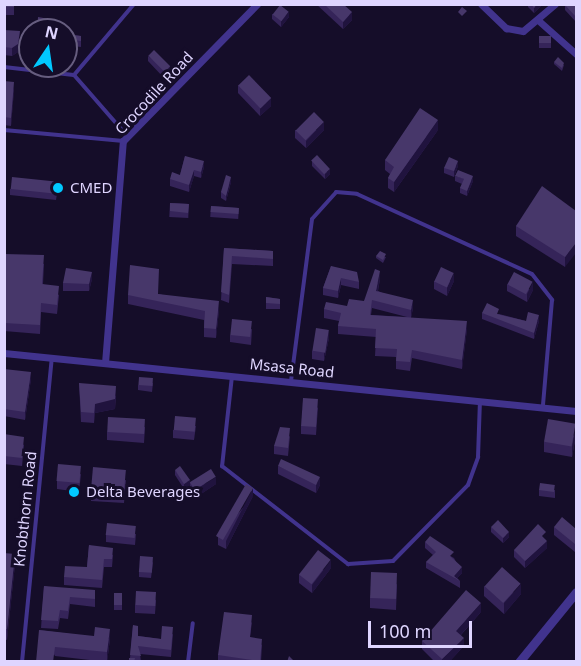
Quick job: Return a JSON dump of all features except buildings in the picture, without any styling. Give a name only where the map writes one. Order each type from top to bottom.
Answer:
[{"type":"street","name":"Crocodile Road","points":[[105,363],[126,139],[257,4]]},
{"type":"street","points":[[481,4],[506,28],[523,31],[539,21],[555,4]]},
{"type":"street","points":[[539,21],[576,54]]},
{"type":"street","name":"Msasa Road","points":[[4,353],[576,411]]},
{"type":"street","points":[[519,662],[576,592]]},
{"type":"lane","points":[[78,70],[134,4]]},
{"type":"lane","points":[[76,78],[126,139]]},
{"type":"lane","points":[[4,130],[126,139]]},
{"type":"lane","points":[[291,381],[312,219],[336,192],[357,194],[532,274],[552,300],[543,406]]},
{"type":"lane","name":"Knobthorn Road","points":[[22,662],[52,358]]},
{"type":"lane","points":[[232,375],[222,466],[348,564],[393,561],[468,485],[478,457],[480,400]]},
{"type":"lane","points":[[188,662],[193,623]]},
{"type":"place","name":"CMED","points":[[58,188]]},
{"type":"place","name":"Delta Beverages","points":[[74,492]]}]
